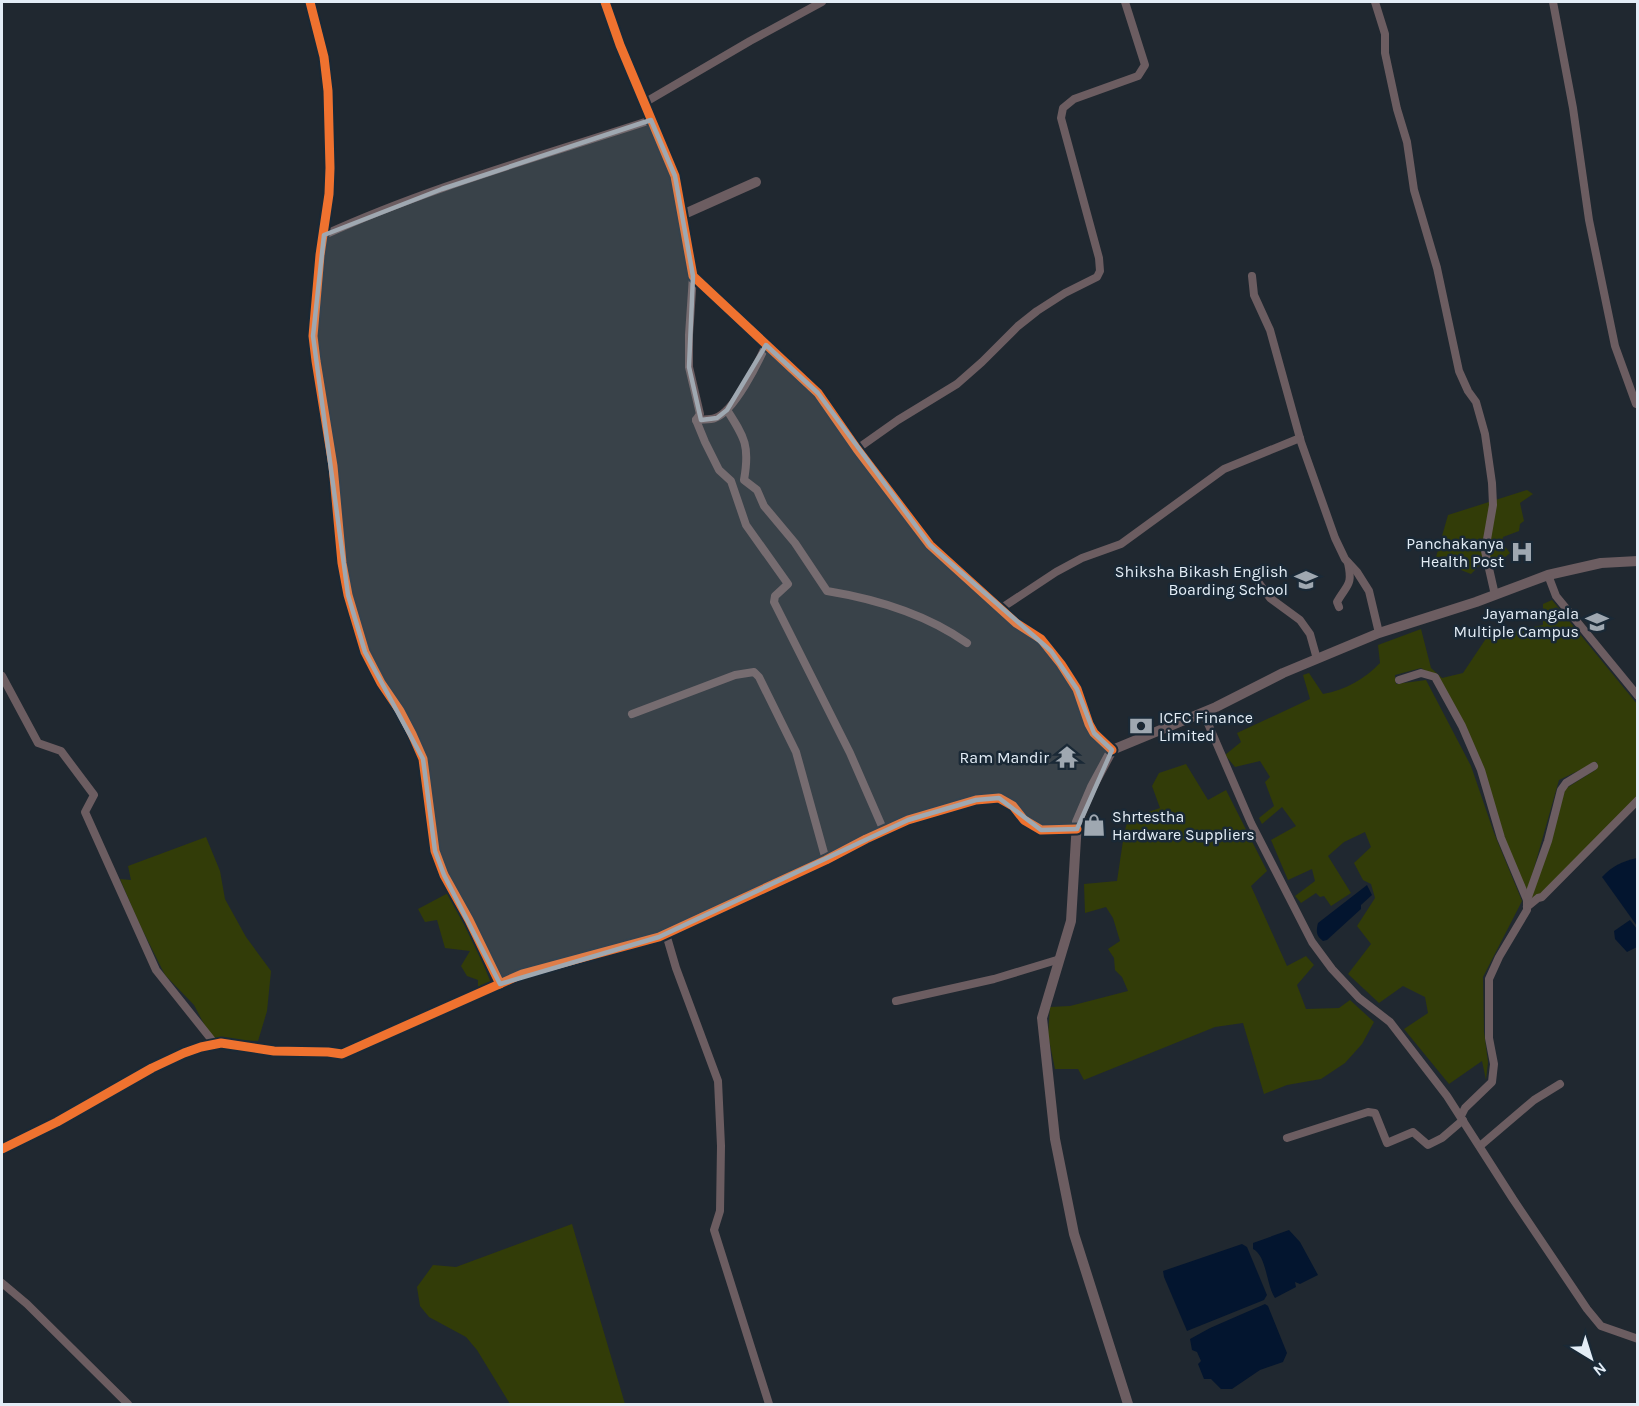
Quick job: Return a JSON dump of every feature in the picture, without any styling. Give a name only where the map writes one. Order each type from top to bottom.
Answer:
[{"type":"street","points":[[310,2],[324,57],[328,91],[329,186],[320,255],[314,336],[333,466],[342,563],[348,596],[365,652],[381,683],[404,718],[423,759],[435,851],[444,875],[500,984]]},
{"type":"street","points":[[605,2],[620,45],[675,176],[693,276],[689,367],[700,414],[696,420]]},
{"type":"street","points":[[644,103],[822,2]]},
{"type":"street","points":[[857,449],[898,420],[957,384],[1018,326],[1038,311],[1065,293],[1097,277],[1100,271],[1099,258],[1061,118],[1063,108],[1074,99],[1138,76],[1142,72],[1145,65],[1125,2]]},
{"type":"street","points":[[1375,2],[1385,34],[1385,53],[1407,142],[1414,190],[1437,268],[1459,371],[1476,402],[1485,434],[1493,505],[1485,551],[1495,595]]},
{"type":"street","points":[[1553,2],[1573,108],[1593,243],[1615,346],[1637,406]]},
{"type":"street","points":[[324,235],[352,222],[453,186],[651,120]]},
{"type":"street","points":[[682,215],[756,182]]},
{"type":"street","points":[[693,276],[818,393],[857,449],[930,545],[1016,623],[1041,639],[1061,664],[1082,701],[1089,724],[1100,740],[1112,750]]},
{"type":"street","points":[[1252,276],[1254,295],[1263,310],[1270,330],[1300,438],[1335,538],[1348,562],[1369,591],[1379,633]]},
{"type":"street","points":[[696,420],[717,418],[727,410],[740,394],[758,364],[766,345]]},
{"type":"street","points":[[727,410],[745,441],[748,460],[744,480],[757,490],[764,506],[795,543],[827,591],[909,612],[954,634],[967,643]]},
{"type":"street","points":[[696,420],[719,470],[731,481],[746,525],[788,584],[775,596],[774,602],[850,753],[884,831]]},
{"type":"street","points":[[1000,609],[1056,572],[1082,558],[1121,544],[1224,469],[1300,438]]},
{"type":"street","points":[[1128,1404],[1074,1234],[1055,1139],[1042,1018],[1071,921],[1077,822],[1092,787],[1112,750],[1203,712],[1283,673],[1379,633],[1548,575],[1601,563],[1638,561]]},
{"type":"street","points":[[1339,607],[1337,602],[1350,582],[1348,562]]},
{"type":"street","points":[[1548,575],[1556,596],[1638,696]]},
{"type":"street","points":[[1259,583],[1270,598],[1300,620],[1310,634],[1317,659]]},
{"type":"street","points":[[632,714],[735,675],[754,672],[759,677],[796,752],[826,860]]},
{"type":"street","points":[[1399,680],[1421,673],[1435,677],[1462,726],[1481,770],[1501,838],[1527,904]]},
{"type":"street","points":[[2,676],[38,743],[61,751],[94,795],[85,812],[156,970],[215,1044]]},
{"type":"street","points":[[1203,712],[1251,823],[1312,942],[1332,969],[1359,998],[1390,1022],[1462,1118],[1587,1309],[1601,1326],[1638,1339]]},
{"type":"street","points":[[1287,1138],[1368,1112],[1375,1113],[1388,1143],[1413,1132],[1428,1145],[1442,1138],[1462,1118],[1465,1108],[1492,1083],[1494,1064],[1489,1038],[1489,979],[1499,957],[1527,910],[1548,841],[1560,790],[1566,783],[1594,766]]},
{"type":"street","points":[[2,1149],[86,1107],[152,1068],[184,1053],[221,1043],[274,1051],[342,1054],[522,974],[666,934],[908,820],[976,800],[999,798],[1013,806],[1024,820],[1041,830],[1077,829]]},
{"type":"street","points":[[1527,904],[1542,897],[1638,800]]},
{"type":"street","points":[[666,934],[718,1082],[721,1146],[720,1211],[714,1230],[769,1404]]},
{"type":"street","points":[[896,1001],[994,979],[1060,959]]},
{"type":"street","points":[[1480,1146],[1534,1100],[1560,1084]]},
{"type":"street","points":[[2,1283],[27,1304],[128,1404]]},
{"type":"highlighted area","points":[[651,120],[675,176],[693,276],[689,367],[701,420],[717,418],[727,410],[766,345],[818,393],[930,545],[1051,651],[1077,689],[1094,733],[1112,750],[1077,829],[1041,830],[999,798],[976,800],[908,820],[659,937],[500,984],[444,875],[435,851],[423,759],[365,652],[348,595],[313,336],[324,235],[442,189]]},
{"type":"green space","points":[[1527,490],[1533,494],[1520,503],[1524,521],[1520,524],[1519,531],[1503,537],[1502,543],[1510,553],[1497,564],[1479,566],[1471,574],[1461,570],[1454,556],[1436,557],[1448,515]]},
{"type":"green space","points":[[1552,600],[1637,704],[1637,796],[1542,895],[1530,901],[1551,843],[1565,789],[1597,769],[1597,762],[1559,780],[1527,893],[1504,839],[1484,769],[1438,678],[1421,668],[1395,675],[1396,684],[1426,680],[1471,766],[1494,833],[1522,901],[1483,977],[1484,1032],[1488,1062],[1486,1080],[1482,1061],[1449,1084],[1404,1029],[1428,1013],[1425,997],[1403,986],[1379,1003],[1348,974],[1371,944],[1357,926],[1375,898],[1371,884],[1363,880],[1354,863],[1371,847],[1365,832],[1344,842],[1328,856],[1351,893],[1331,906],[1324,896],[1320,897],[1316,893],[1301,903],[1295,896],[1315,881],[1312,869],[1288,880],[1271,840],[1296,826],[1282,807],[1262,824],[1259,818],[1274,806],[1265,782],[1270,777],[1260,761],[1235,767],[1225,755],[1241,742],[1237,733],[1310,699],[1303,675],[1309,673],[1323,694],[1347,687],[1380,663],[1378,645],[1421,629],[1431,668],[1442,678],[1463,673],[1487,637],[1543,625],[1543,604]]},
{"type":"green space","points":[[1186,764],[1208,800],[1226,790],[1267,871],[1251,886],[1287,966],[1306,956],[1314,965],[1297,985],[1306,1009],[1339,1008],[1350,1000],[1374,1022],[1362,1044],[1345,1063],[1321,1079],[1287,1085],[1264,1094],[1243,1023],[1215,1027],[1084,1080],[1078,1069],[1055,1069],[1048,1035],[1050,1007],[1070,1006],[1128,991],[1122,977],[1115,970],[1114,958],[1108,949],[1120,941],[1113,918],[1106,907],[1085,913],[1084,884],[1117,881],[1128,819],[1160,808],[1152,786],[1159,773]]},
{"type":"green space","points":[[206,837],[220,871],[225,899],[246,937],[271,971],[267,1011],[258,1041],[212,1039],[194,1005],[165,975],[120,879],[131,880],[128,866]]},
{"type":"green space","points":[[450,892],[468,926],[491,983],[478,987],[478,980],[467,976],[461,966],[470,951],[445,948],[437,920],[425,922],[418,909]]},
{"type":"green space","points":[[572,1224],[625,1404],[510,1404],[477,1350],[466,1337],[429,1317],[420,1306],[417,1287],[433,1265],[456,1267]]},
{"type":"water","points":[[1638,858],[1637,926],[1602,877],[1618,864]]},
{"type":"water","points":[[1367,885],[1372,895],[1361,905],[1361,909],[1327,940],[1323,941],[1317,933],[1318,923]]},
{"type":"water","points":[[1630,920],[1637,929],[1637,947],[1627,952],[1615,939],[1614,931]]},
{"type":"water","points":[[1289,1230],[1300,1242],[1318,1275],[1300,1284],[1295,1282],[1296,1287],[1275,1298],[1264,1264],[1253,1249],[1253,1243]]},
{"type":"water","points":[[1242,1244],[1247,1247],[1267,1295],[1264,1300],[1187,1331],[1163,1271]]},
{"type":"water","points":[[1265,1304],[1268,1306],[1287,1353],[1283,1362],[1260,1370],[1232,1389],[1221,1389],[1211,1379],[1204,1379],[1198,1364],[1201,1361],[1197,1352],[1192,1350],[1190,1339]]},
{"type":"cycle path","points":[[310,2],[324,57],[328,91],[330,168],[313,336],[333,466],[342,563],[348,595],[365,652],[381,683],[400,711],[423,759],[435,851],[444,875],[500,984]]},
{"type":"cycle path","points":[[605,2],[620,45],[675,176],[693,276],[818,393],[857,449],[930,545],[1016,623],[1041,639],[1077,689],[1094,733],[1112,750]]},
{"type":"cycle path","points":[[2,1149],[184,1053],[221,1043],[274,1051],[342,1054],[522,974],[659,937],[908,820],[976,800],[999,798],[1013,806],[1024,820],[1041,830],[1077,829]]},
{"type":"place","name":"Panchakanya Health Post","points":[[1522,552]]},
{"type":"place","name":"Shiksha Bikash English Boarding School","points":[[1306,580]]},
{"type":"place","name":"Jayamangala Multiple Campus","points":[[1597,622]]},
{"type":"place","name":"ICFC Finance Limited","points":[[1141,726]]},
{"type":"place","name":"Ram Mandir","points":[[1067,757]]},
{"type":"place","name":"Shrtestha Hardware Suppliers","points":[[1094,825]]}]
